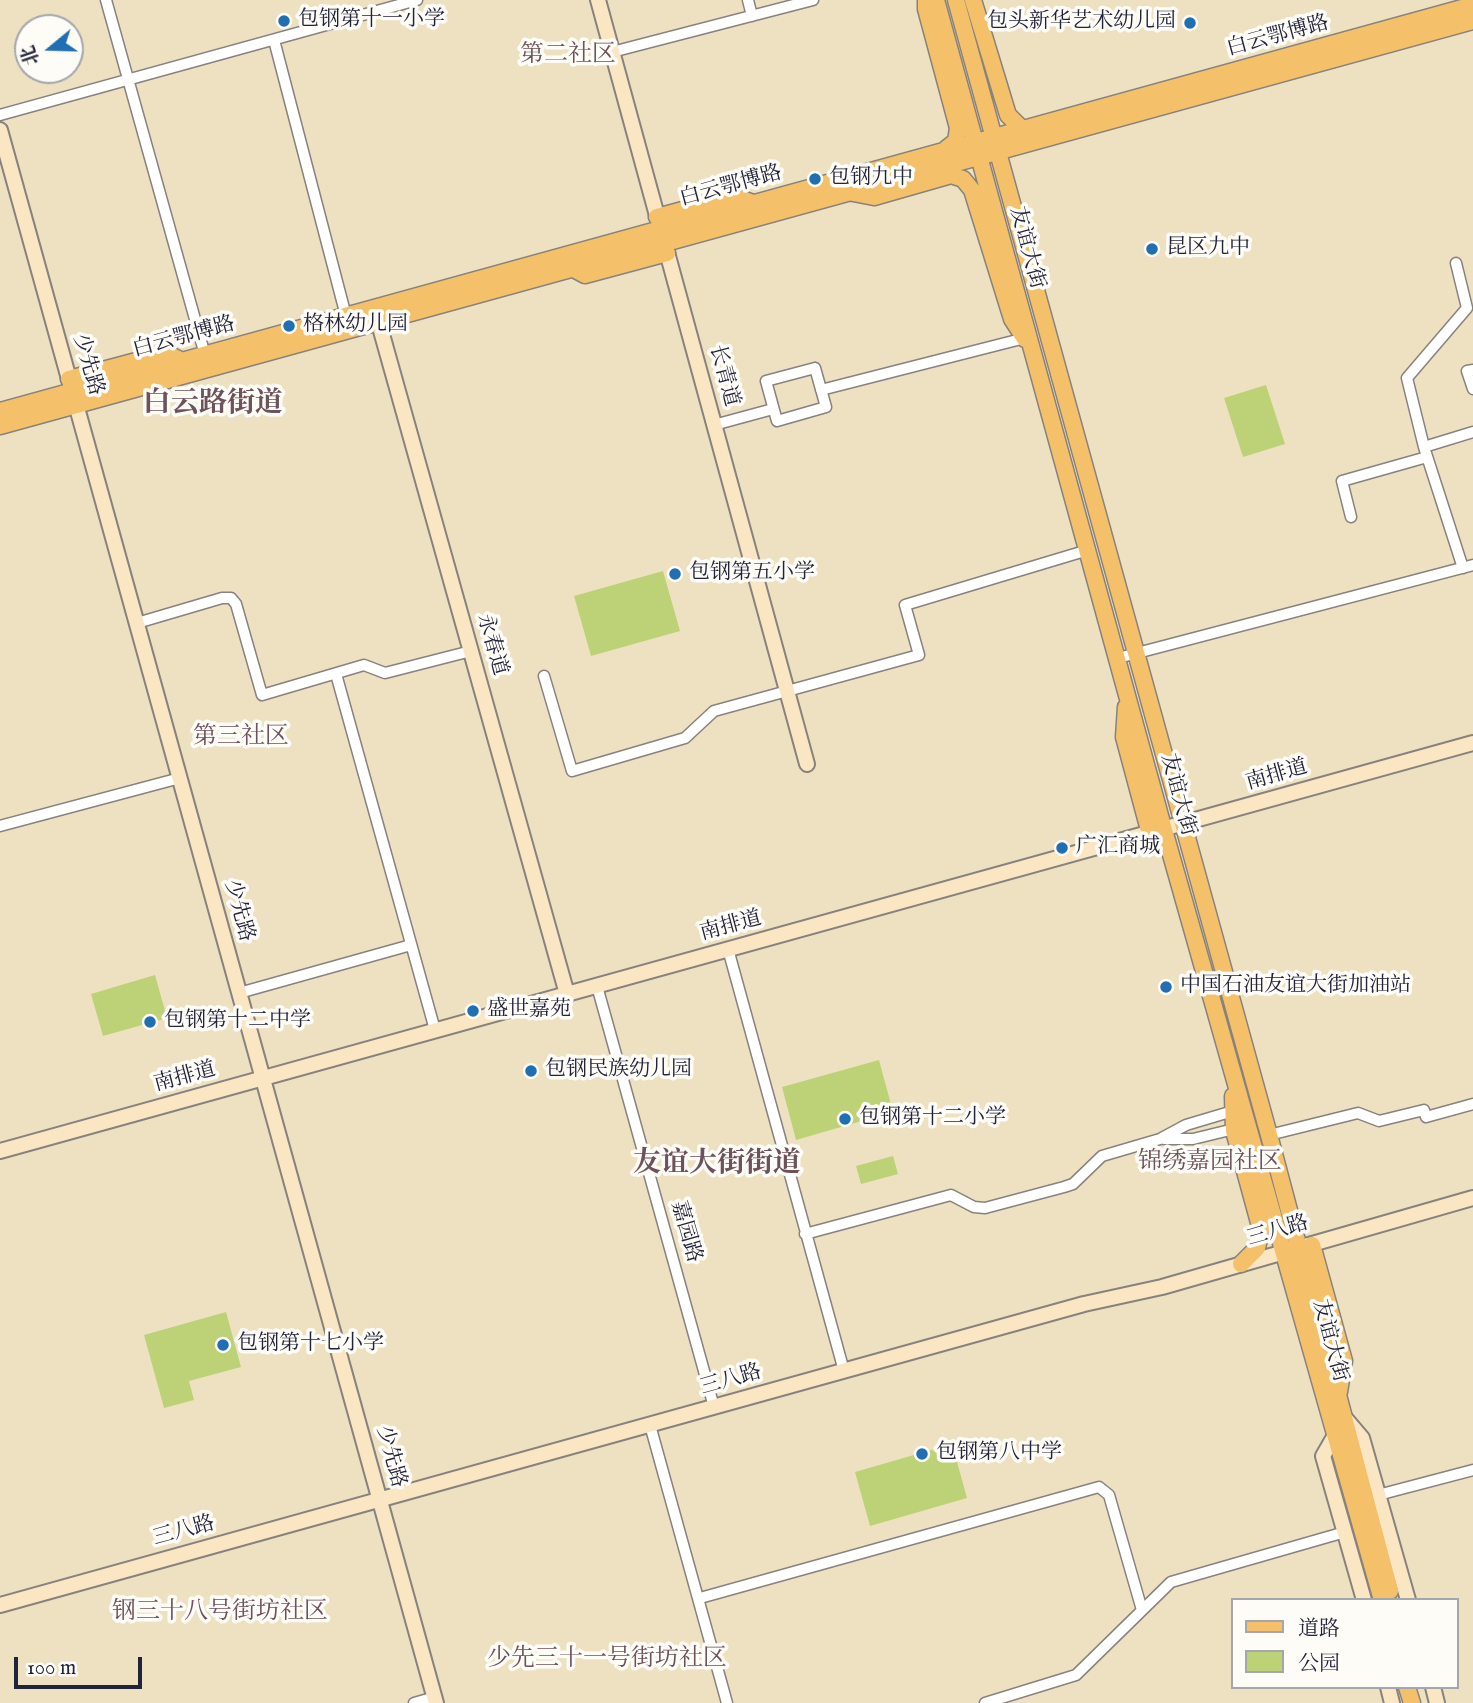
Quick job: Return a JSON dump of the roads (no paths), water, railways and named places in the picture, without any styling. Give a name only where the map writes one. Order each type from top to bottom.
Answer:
[{"type":"main road","points":[[926,0],[926,9],[958,128],[956,141],[945,150]]},
{"type":"main road","name":"友谊大街","points":[[936,0],[1127,691],[1157,832],[1233,1076],[1298,1249],[1334,1437],[1381,1598]]},
{"type":"main road","name":"友谊大街","points":[[956,0],[1181,825],[1269,1135],[1392,1598]]},
{"type":"main road","points":[[973,0],[1008,115],[1022,129]]},
{"type":"main road","name":"白云鄂博路","points":[[995,144],[1022,129],[1473,5]]},
{"type":"main road","name":"白云鄂博路","points":[[0,411],[74,397],[662,235],[847,192],[995,144],[1473,21]]},
{"type":"main road","name":"白云鄂博路","points":[[0,426],[74,397],[159,355],[167,354],[182,361],[346,316],[377,314],[570,267],[585,275],[734,196],[754,203],[945,150],[977,149]]},
{"type":"main road","points":[[847,192],[874,197],[951,175],[963,179],[972,190],[1012,319],[1029,344]]},
{"type":"main road","points":[[0,437],[74,397]]},
{"type":"main road","points":[[1233,1076],[1234,1129],[1261,1230],[1256,1248],[1241,1264]]},
{"type":"street","points":[[106,0],[205,355]]},
{"type":"street","points":[[0,115],[417,0]]},
{"type":"street","name":"长青道","points":[[598,0],[807,764]]},
{"type":"street","points":[[748,0],[752,16]]},
{"type":"street","points":[[612,52],[813,0]]},
{"type":"street","points":[[274,40],[346,316]]},
{"type":"street","name":"少先路","points":[[0,130],[435,1700]]},
{"type":"street","points":[[1118,658],[1468,567],[1426,452],[1407,378],[1467,308],[1456,263]]},
{"type":"street","name":"永春道","points":[[377,314],[567,994]]},
{"type":"street","points":[[821,390],[1029,344]]},
{"type":"street","points":[[815,368],[821,390],[826,407],[777,421],[766,382],[815,368]]},
{"type":"street","points":[[1473,370],[1467,371],[1473,389]]},
{"type":"street","points":[[714,425],[774,409]]},
{"type":"street","points":[[1351,517],[1342,481],[1426,452],[1473,432]]},
{"type":"street","points":[[544,676],[572,771],[685,738],[714,711],[919,654],[905,605],[1088,550]]},
{"type":"street","points":[[137,623],[222,598],[231,598],[236,604],[262,695],[369,665],[380,672],[391,672],[471,651]]},
{"type":"street","points":[[335,674],[435,1030]]},
{"type":"street","name":"南排道","points":[[0,1151],[1473,743]]},
{"type":"street","points":[[0,826],[180,778]]},
{"type":"street","points":[[239,993],[411,945]]},
{"type":"street","points":[[728,949],[844,1371]]},
{"type":"street","name":"嘉园路","points":[[597,986],[714,1407]]},
{"type":"street","points":[[1269,1135],[1358,1113],[1379,1121],[1424,1110],[1426,1117],[1473,1104]]},
{"type":"street","points":[[805,1234],[951,1195],[974,1207],[985,1208],[1069,1185],[1099,1157],[1160,1139],[1186,1125],[1233,1111]]},
{"type":"street","points":[[1160,1139],[1192,1139],[1234,1129]]},
{"type":"street","name":"三八路","points":[[0,1605],[844,1371],[1298,1249],[1473,1198]]},
{"type":"street","points":[[1345,1418],[1362,1438],[1407,1598]]},
{"type":"street","points":[[650,1425],[727,1703]]},
{"type":"street","points":[[1334,1437],[1323,1456],[1363,1598]]},
{"type":"street","points":[[1378,1495],[1473,1470]]},
{"type":"street","points":[[700,1598],[1099,1487],[1109,1495],[1142,1610]]},
{"type":"street","points":[[985,1703],[1076,1675],[1171,1582],[1345,1532]]},
{"type":"street","points":[[414,1703],[435,1700]]},
{"type":"place","name":"包钢第十一小学","points":[[284,21]]},
{"type":"place","name":"包头新华艺术幼儿园","points":[[1190,23]]},
{"type":"place","name":"包钢九中","points":[[815,179]]},
{"type":"place","name":"昆区九中","points":[[1152,249]]},
{"type":"place","name":"格林幼儿园","points":[[289,326]]},
{"type":"place","name":"包钢第五小学","points":[[675,574]]},
{"type":"place","name":"广汇商城","points":[[1062,848]]},
{"type":"place","name":"中国石油友谊大街加油站","points":[[1166,987]]},
{"type":"place","name":"盛世嘉苑","points":[[473,1011]]},
{"type":"place","name":"包钢第十二中学","points":[[150,1022]]},
{"type":"place","name":"包钢民族幼儿园","points":[[531,1071]]},
{"type":"place","name":"包钢第十二小学","points":[[845,1119]]},
{"type":"place","name":"包钢第十七小学","points":[[223,1345]]},
{"type":"place","name":"包钢第八中学","points":[[922,1454]]},
{"type":"district","name":"第二社区","points":[[568,56]]},
{"type":"district","name":"白云路街道","points":[[213,405]]},
{"type":"district","name":"第三社区","points":[[241,738]]},
{"type":"district","name":"锦绣嘉园社区","points":[[1210,1163]]},
{"type":"district","name":"友谊大街街道","points":[[717,1165]]},
{"type":"district","name":"钢三十八号街坊社区","points":[[220,1613]]},
{"type":"district","name":"少先三十一号街坊社区","points":[[607,1660]]}]
